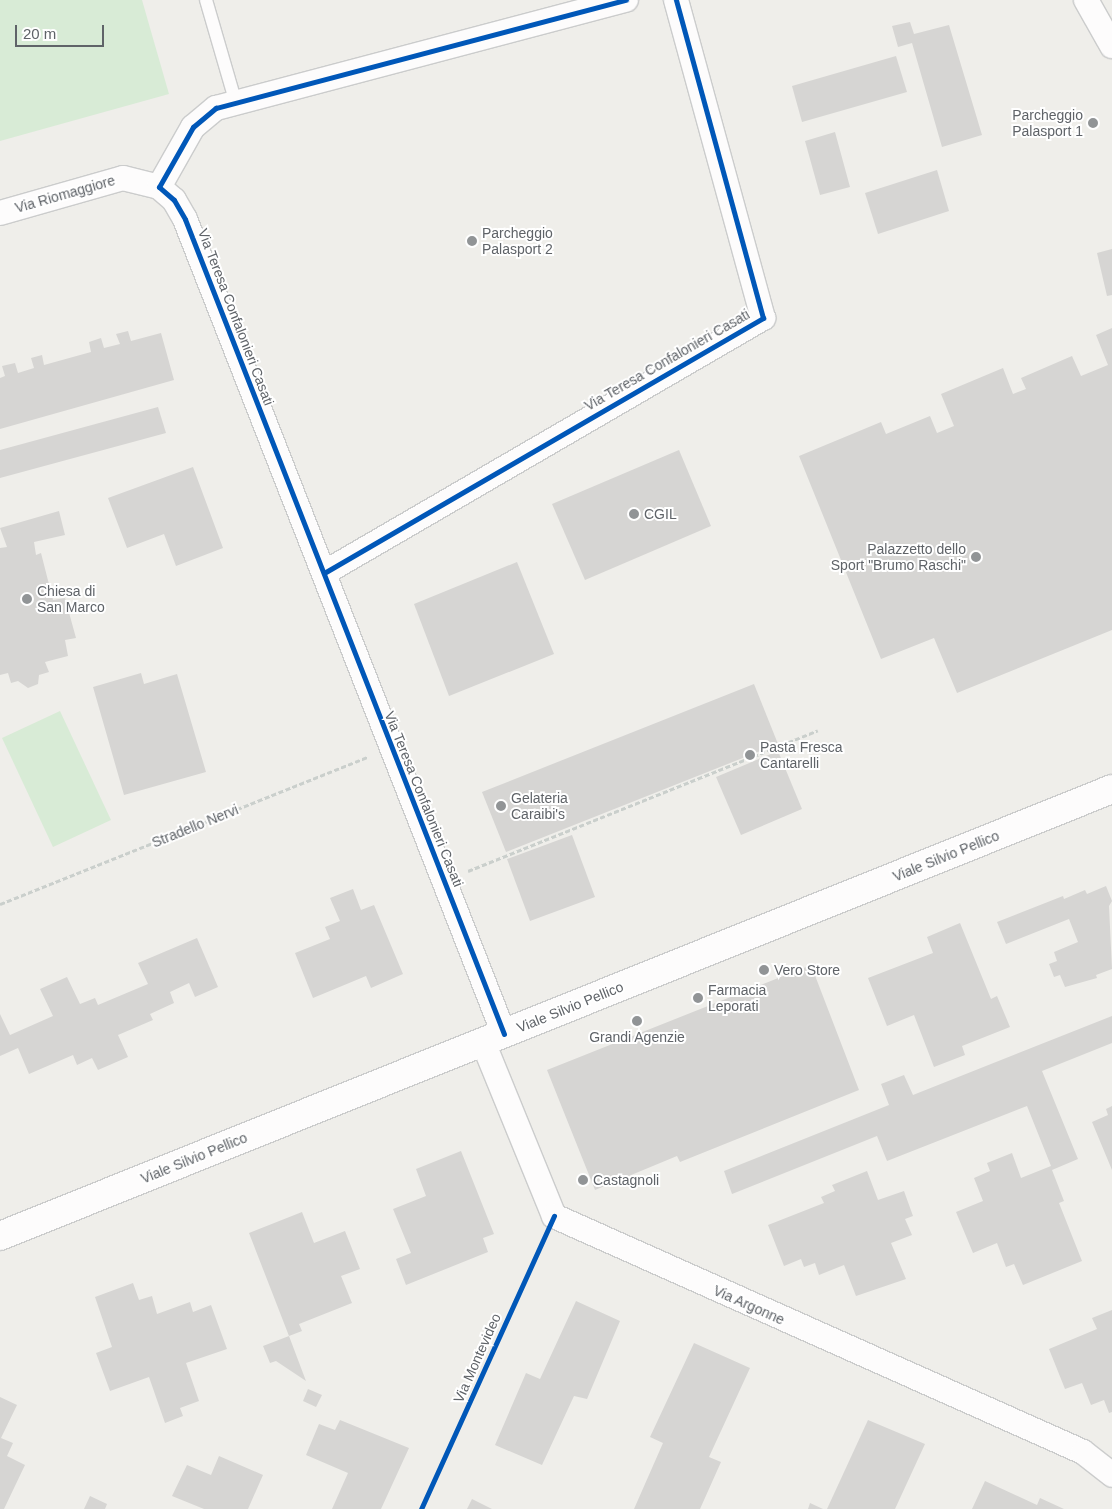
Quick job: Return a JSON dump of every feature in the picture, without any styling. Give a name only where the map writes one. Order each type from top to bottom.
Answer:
[{"type":"main road","name":"Viale Silvio Pellico","points":[[0,1236],[1112,789]]},
{"type":"street","points":[[159,187],[193,127],[216,108],[626,0]]},
{"type":"street","name":"Via Teresa Confalonieri Casati","points":[[324,573],[763,318],[676,0]]},
{"type":"street","points":[[1086,0],[1112,46]]},
{"type":"street","name":"Via Riomaggiore","points":[[0,213],[123,178],[159,187]]},
{"type":"street","name":"Via Teresa Confalonieri Casati","points":[[159,187],[174,200],[185,218],[391,748],[493,1038]]},
{"type":"street","name":"Via Argonne","points":[[493,1038],[554,1216],[1083,1452],[1112,1476]]},
{"type":"lane","points":[[206,0],[236,104]]},
{"type":"path","points":[[469,882],[465,872],[818,730]]},
{"type":"green space","points":[[0,0],[142,0],[169,94],[0,141]]},
{"type":"green space","points":[[60,711],[111,820],[53,847],[2,738]]},
{"type":"building","points":[[910,22],[914,34],[949,25],[982,135],[942,147],[912,43],[898,47],[892,26]]},
{"type":"building","points":[[896,56],[907,92],[802,122],[792,86]]},
{"type":"building","points":[[835,132],[850,187],[820,195],[805,141]]},
{"type":"building","points":[[937,170],[949,211],[878,234],[865,193]]},
{"type":"building","points":[[1112,249],[1112,295],[1107,296],[1097,253]]},
{"type":"building","name":"Palazzetto dello Sport \"Brumo Raschi\"","points":[[1112,328],[1112,630],[957,693],[934,638],[881,659],[799,456],[881,422],[886,434],[930,416],[937,433],[954,426],[941,394],[1003,368],[1013,394],[1026,389],[1021,378],[1072,356],[1081,376],[1108,365],[1096,335]]},
{"type":"building","points":[[128,331],[131,341],[161,333],[174,380],[0,429],[0,378],[5,376],[2,366],[15,363],[18,373],[34,368],[31,358],[42,355],[44,365],[91,352],[89,342],[101,338],[104,348],[120,344],[116,334]]},
{"type":"building","points":[[158,407],[166,433],[0,478],[0,450]]},
{"type":"building","points":[[679,450],[711,526],[585,580],[552,504]]},
{"type":"building","points":[[193,467],[223,548],[176,566],[164,534],[127,548],[108,498]]},
{"type":"building","name":"Chiesa di San Marco","points":[[59,511],[65,535],[34,542],[36,555],[41,553],[53,600],[65,598],[76,638],[65,640],[68,656],[45,662],[49,672],[39,675],[38,684],[28,688],[18,681],[11,683],[8,673],[0,675],[0,548],[7,547],[0,528]]},
{"type":"building","points":[[517,562],[554,654],[449,696],[414,604]]},
{"type":"building","points":[[141,673],[144,684],[177,674],[206,772],[124,795],[93,687]]},
{"type":"building","points":[[754,684],[778,744],[506,852],[482,792]]},
{"type":"building","points":[[778,751],[802,809],[741,835],[716,777]]},
{"type":"building","points":[[572,835],[595,897],[530,921],[507,859]]},
{"type":"building","points":[[1106,886],[1112,901],[1109,906],[1112,969],[1096,975],[1097,978],[1065,987],[1060,975],[1054,977],[1049,964],[1057,961],[1054,952],[1078,942],[1069,919],[1006,944],[997,922],[1063,896],[1064,899],[1085,890],[1087,894]]},
{"type":"building","points":[[353,889],[361,910],[374,905],[403,974],[371,988],[366,976],[313,998],[295,953],[330,939],[325,927],[340,921],[330,898]]},
{"type":"building","points":[[960,923],[991,999],[997,996],[1010,1027],[962,1046],[965,1055],[934,1067],[914,1015],[887,1026],[868,978],[933,953],[927,937]]},
{"type":"building","points":[[197,938],[218,987],[195,997],[189,983],[170,992],[174,1003],[150,1014],[153,1020],[118,1035],[128,1057],[98,1070],[92,1058],[77,1065],[73,1055],[29,1074],[18,1048],[0,1056],[0,1014],[10,1035],[53,1016],[40,989],[67,977],[80,1004],[95,998],[98,1005],[148,984],[138,963]]},
{"type":"building","points":[[811,965],[859,1090],[680,1162],[677,1156],[595,1190],[547,1070]]},
{"type":"building","points":[[1112,1016],[1112,1043],[1042,1071],[1078,1159],[1052,1170],[1064,1201],[1059,1203],[1082,1261],[1023,1285],[1014,1264],[1006,1267],[997,1243],[973,1253],[956,1212],[983,1201],[974,1178],[990,1171],[987,1163],[1012,1153],[1021,1178],[1051,1166],[1027,1106],[887,1161],[877,1136],[732,1194],[724,1171],[889,1105],[881,1084],[904,1075],[913,1095]]},
{"type":"building","points":[[1112,1106],[1112,1170],[1092,1122],[1108,1115],[1106,1109]]},
{"type":"building","points":[[461,1151],[494,1234],[483,1238],[488,1252],[406,1285],[396,1259],[411,1253],[393,1209],[426,1196],[416,1169]]},
{"type":"building","points":[[867,1171],[878,1200],[904,1191],[913,1216],[905,1219],[912,1235],[891,1243],[906,1279],[856,1296],[844,1265],[819,1275],[815,1263],[804,1267],[801,1259],[784,1266],[768,1225],[824,1203],[821,1197],[835,1191],[832,1185]]},
{"type":"building","points":[[302,1212],[314,1243],[345,1231],[360,1269],[341,1276],[352,1303],[299,1324],[302,1331],[289,1336],[249,1233]]},
{"type":"building","points":[[133,1283],[139,1300],[152,1296],[157,1314],[190,1302],[193,1312],[211,1305],[227,1349],[186,1363],[199,1401],[180,1408],[183,1416],[165,1423],[149,1377],[110,1391],[96,1353],[112,1347],[95,1297]]},
{"type":"building","points":[[576,1301],[620,1321],[587,1399],[574,1396],[542,1465],[495,1445],[526,1373],[540,1379]]},
{"type":"building","points":[[1112,1310],[1112,1412],[1109,1413],[1104,1400],[1091,1405],[1082,1383],[1065,1389],[1049,1349],[1097,1329],[1092,1318]]},
{"type":"building","points":[[289,1336],[306,1381],[276,1361],[270,1363],[263,1346]]},
{"type":"building","points":[[694,1343],[750,1368],[709,1457],[721,1462],[700,1509],[634,1509],[663,1443],[650,1437]]},
{"type":"building","points":[[308,1389],[322,1395],[316,1407],[303,1401]]},
{"type":"building","points":[[0,1397],[17,1405],[1,1438],[13,1443],[7,1456],[25,1465],[4,1509],[0,1509]]},
{"type":"building","points":[[340,1420],[409,1448],[381,1509],[332,1509],[348,1473],[306,1455],[319,1424],[335,1430]]},
{"type":"building","points":[[868,1420],[925,1444],[895,1509],[827,1509]]},
{"type":"building","points":[[219,1456],[263,1475],[248,1509],[204,1509],[172,1496],[187,1465],[211,1475]]},
{"type":"building","points":[[985,1481],[1037,1505],[1040,1498],[1064,1509],[972,1509]]},
{"type":"building","points":[[90,1496],[107,1504],[105,1509],[84,1509]]},
{"type":"building","points":[[472,1499],[492,1509],[467,1509]]},
{"type":"building","points":[[810,1503],[823,1509],[808,1509]]},
{"type":"cycle path","points":[[504,1034],[185,219],[174,200],[159,187],[193,127],[216,108],[626,0]]},
{"type":"cycle path","points":[[324,573],[763,318],[676,0]]},
{"type":"cycle path","name":"Via Montevideo","points":[[421,1509],[554,1216]]},
{"type":"place","name":"Parcheggio Palasport 1","points":[[1093,123]]},
{"type":"place","name":"Parcheggio Palasport 2","points":[[472,241]]},
{"type":"place","name":"CGIL","points":[[634,514]]},
{"type":"place","name":"Palazzetto dello Sport \"Brumo Raschi\"","points":[[976,557]]},
{"type":"place","name":"Chiesa di San Marco","points":[[27,599]]},
{"type":"place","name":"Pasta Fresca Cantarelli","points":[[750,755]]},
{"type":"place","name":"Gelateria Caraibi's","points":[[501,806]]},
{"type":"place","name":"Vero Store","points":[[764,970]]},
{"type":"place","name":"Farmacia Leporati","points":[[698,998]]},
{"type":"place","name":"Grandi Agenzie","points":[[637,1021]]},
{"type":"place","name":"Castagnoli","points":[[583,1180]]}]
